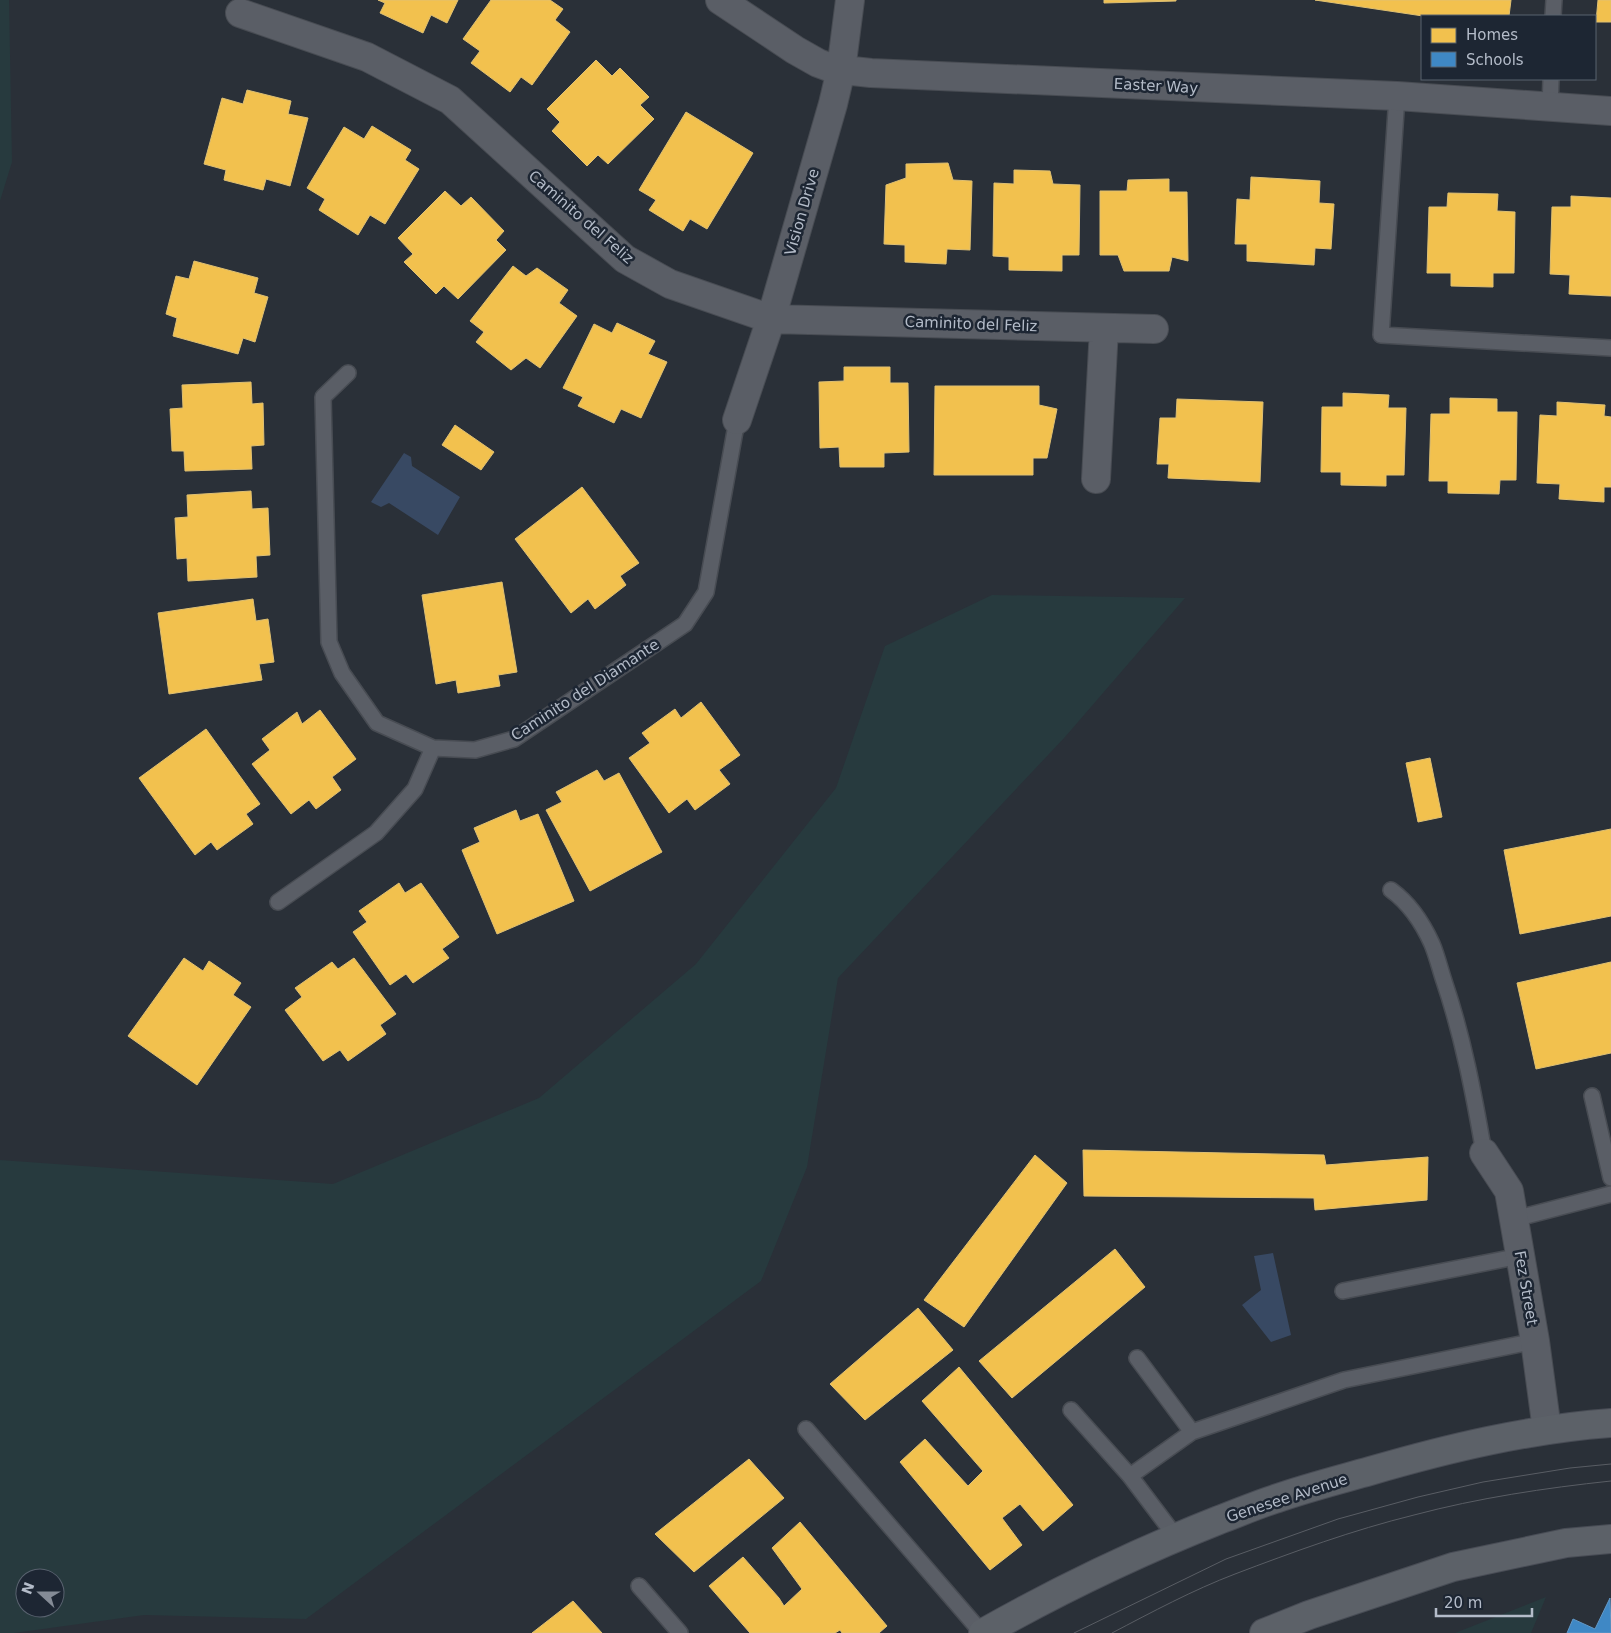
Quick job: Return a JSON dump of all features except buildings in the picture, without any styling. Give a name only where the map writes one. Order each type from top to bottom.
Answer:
[{"type":"main road","name":"Genesee Avenue","points":[[983,1633],[1096,1574],[1176,1537],[1275,1499],[1392,1465],[1470,1445],[1547,1430],[1611,1423]]},
{"type":"main road","points":[[1264,1633],[1309,1615],[1453,1567],[1566,1542],[1611,1539]]},
{"type":"street","name":"Easter Way","points":[[720,0],[802,54],[818,63],[842,70],[871,73],[1397,96],[1611,111]]},
{"type":"street","name":"Vision Drive","points":[[737,420],[772,319],[842,70],[850,0]]},
{"type":"street","name":"Caminito del Feliz","points":[[240,12],[366,57],[450,100],[625,259],[670,284],[772,319],[1154,329]]},
{"type":"street","points":[[1096,479],[1104,328]]},
{"type":"street","name":"Fez Street","points":[[1484,1153],[1509,1191],[1535,1341],[1547,1430]]},
{"type":"lane","points":[[1553,15],[1554,0]]},
{"type":"lane","points":[[1550,107],[1551,80]]},
{"type":"lane","points":[[1397,96],[1381,335],[1611,348]]},
{"type":"lane","name":"Caminito del Diamante","points":[[348,373],[323,397],[329,642],[342,673],[377,723],[433,748],[475,750],[514,739],[685,624],[706,592],[737,420]]},
{"type":"lane","points":[[278,902],[376,833],[415,789],[433,748]]},
{"type":"lane","points":[[1391,890],[1402,898],[1432,944],[1453,1007],[1476,1106],[1484,1153]]},
{"type":"lane","points":[[1592,1096],[1611,1178]]},
{"type":"lane","points":[[1514,1219],[1611,1194]]},
{"type":"lane","points":[[1343,1291],[1520,1256]]},
{"type":"lane","points":[[1130,1476],[1192,1432],[1344,1380],[1535,1341]]},
{"type":"lane","points":[[1137,1358],[1192,1432]]},
{"type":"lane","points":[[1071,1410],[1130,1476],[1176,1537]]},
{"type":"lane","points":[[806,1429],[983,1633]]},
{"type":"lane","points":[[639,1586],[680,1633]]},
{"type":"green space","points":[[0,0],[9,0],[12,162],[0,201]]},
{"type":"green space","points":[[992,595],[1185,598],[1065,737],[838,978],[807,1167],[761,1281],[306,1619],[144,1615],[14,1633],[0,1633],[0,1160],[333,1184],[539,1098],[696,964],[836,788],[885,646]]},
{"type":"green space","points":[[1546,1597],[1531,1633],[1455,1633]]},
{"type":"water","points":[[404,453],[411,457],[412,466],[460,497],[438,535],[389,503],[381,507],[371,502]]},
{"type":"water","points":[[1273,1253],[1291,1335],[1271,1342],[1242,1305],[1261,1290],[1254,1256]]},
{"type":"tram line","points":[[1074,1633],[1226,1559],[1338,1519],[1418,1497],[1483,1482],[1570,1468],[1611,1464]]},
{"type":"tram line","points":[[1112,1633],[1219,1580],[1368,1527],[1487,1499],[1537,1490],[1611,1481]]}]
